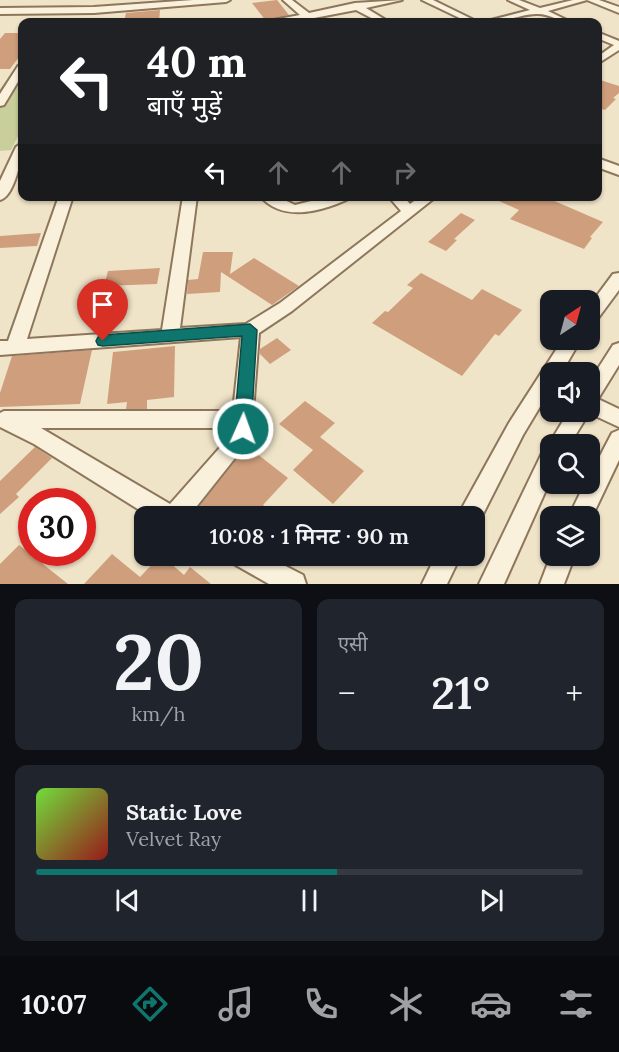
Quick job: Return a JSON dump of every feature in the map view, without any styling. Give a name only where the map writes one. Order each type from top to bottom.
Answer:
[{"type":"street","points":[[0,11],[58,12],[226,0]]},
{"type":"street","points":[[287,0],[309,18]]},
{"type":"street","points":[[344,0],[378,18]]},
{"type":"street","points":[[319,18],[398,0]]},
{"type":"street","points":[[426,0],[465,18]]},
{"type":"street","points":[[512,0],[557,18]]},
{"type":"street","points":[[510,18],[583,0]]},
{"type":"street","points":[[591,0],[619,10]]},
{"type":"street","points":[[89,18],[94,10]]},
{"type":"street","points":[[54,18],[58,12]]},
{"type":"street","points":[[602,37],[619,45],[602,58]]},
{"type":"street","points":[[0,103],[18,74]]},
{"type":"street","points":[[602,164],[619,171]]},
{"type":"street","points":[[0,196],[17,172]]},
{"type":"street","points":[[64,201],[8,347],[250,330],[286,307],[424,201]]},
{"type":"street","points":[[170,336],[189,201]]},
{"type":"street","points":[[273,201],[280,207],[299,210],[329,201]]},
{"type":"street","points":[[400,201],[410,212]]},
{"type":"street","points":[[600,304],[619,278]]},
{"type":"street","points":[[181,506],[241,438],[250,330]]},
{"type":"street","points":[[600,380],[619,350]]},
{"type":"street","points":[[475,506],[516,429],[540,391]]},
{"type":"street","points":[[600,409],[619,419]]},
{"type":"street","points":[[2,418],[242,419]]},
{"type":"street","points":[[2,418],[41,438],[155,506]]},
{"type":"street","points":[[585,506],[619,439]]},
{"type":"street","points":[[491,584],[540,481]]},
{"type":"street","points":[[260,566],[294,584]]},
{"type":"street","points":[[434,584],[443,566]]},
{"type":"street","points":[[552,584],[559,566]]},
{"type":"green space","points":[[18,65],[18,136],[11,150],[0,151],[0,89]]},
{"type":"building","points":[[277,0],[289,15],[264,18],[252,3]]},
{"type":"building","points":[[160,10],[159,18],[125,18],[126,13]]},
{"type":"building","points":[[5,33],[18,33],[18,58],[10,69],[0,69],[0,39]]},
{"type":"building","points":[[602,81],[619,86],[619,93],[613,98],[616,99],[605,110],[602,109]]},
{"type":"building","points":[[499,201],[555,201],[603,222],[590,237],[592,238],[584,249],[510,219],[519,210]]},
{"type":"building","points":[[461,213],[475,220],[454,239],[457,240],[446,251],[428,242]]},
{"type":"building","points":[[41,233],[37,246],[0,248],[0,236]]},
{"type":"building","points":[[203,252],[233,252],[230,274],[254,258],[299,286],[272,305],[221,272],[220,292],[187,294],[188,280],[198,279]]},
{"type":"building","points":[[160,268],[157,284],[104,286],[108,271]]},
{"type":"building","points":[[421,273],[472,300],[482,289],[522,310],[499,336],[495,334],[462,376],[372,323],[385,311],[388,312],[413,288],[407,285]]},
{"type":"building","points":[[277,338],[291,350],[270,364],[260,354],[260,349]]},
{"type":"building","points":[[175,346],[174,397],[147,400],[147,409],[126,409],[127,402],[107,404],[113,352]]},
{"type":"building","points":[[92,350],[80,404],[0,407],[0,393],[12,356]]},
{"type":"building","points":[[305,401],[335,423],[320,437],[364,471],[333,504],[293,470],[313,450],[279,424]]},
{"type":"building","points":[[247,446],[288,478],[263,505],[265,506],[199,506]]},
{"type":"building","points":[[35,447],[52,458],[22,488],[18,488],[16,494],[18,498],[0,514],[0,481]]},
{"type":"building","points":[[18,546],[18,566],[45,566],[68,584],[0,584],[0,564]]},
{"type":"building","points":[[112,554],[140,577],[150,566],[174,566],[184,575],[190,567],[211,584],[84,584]]},
{"type":"route","points":[[103,341],[250,330],[243,429]]}]
